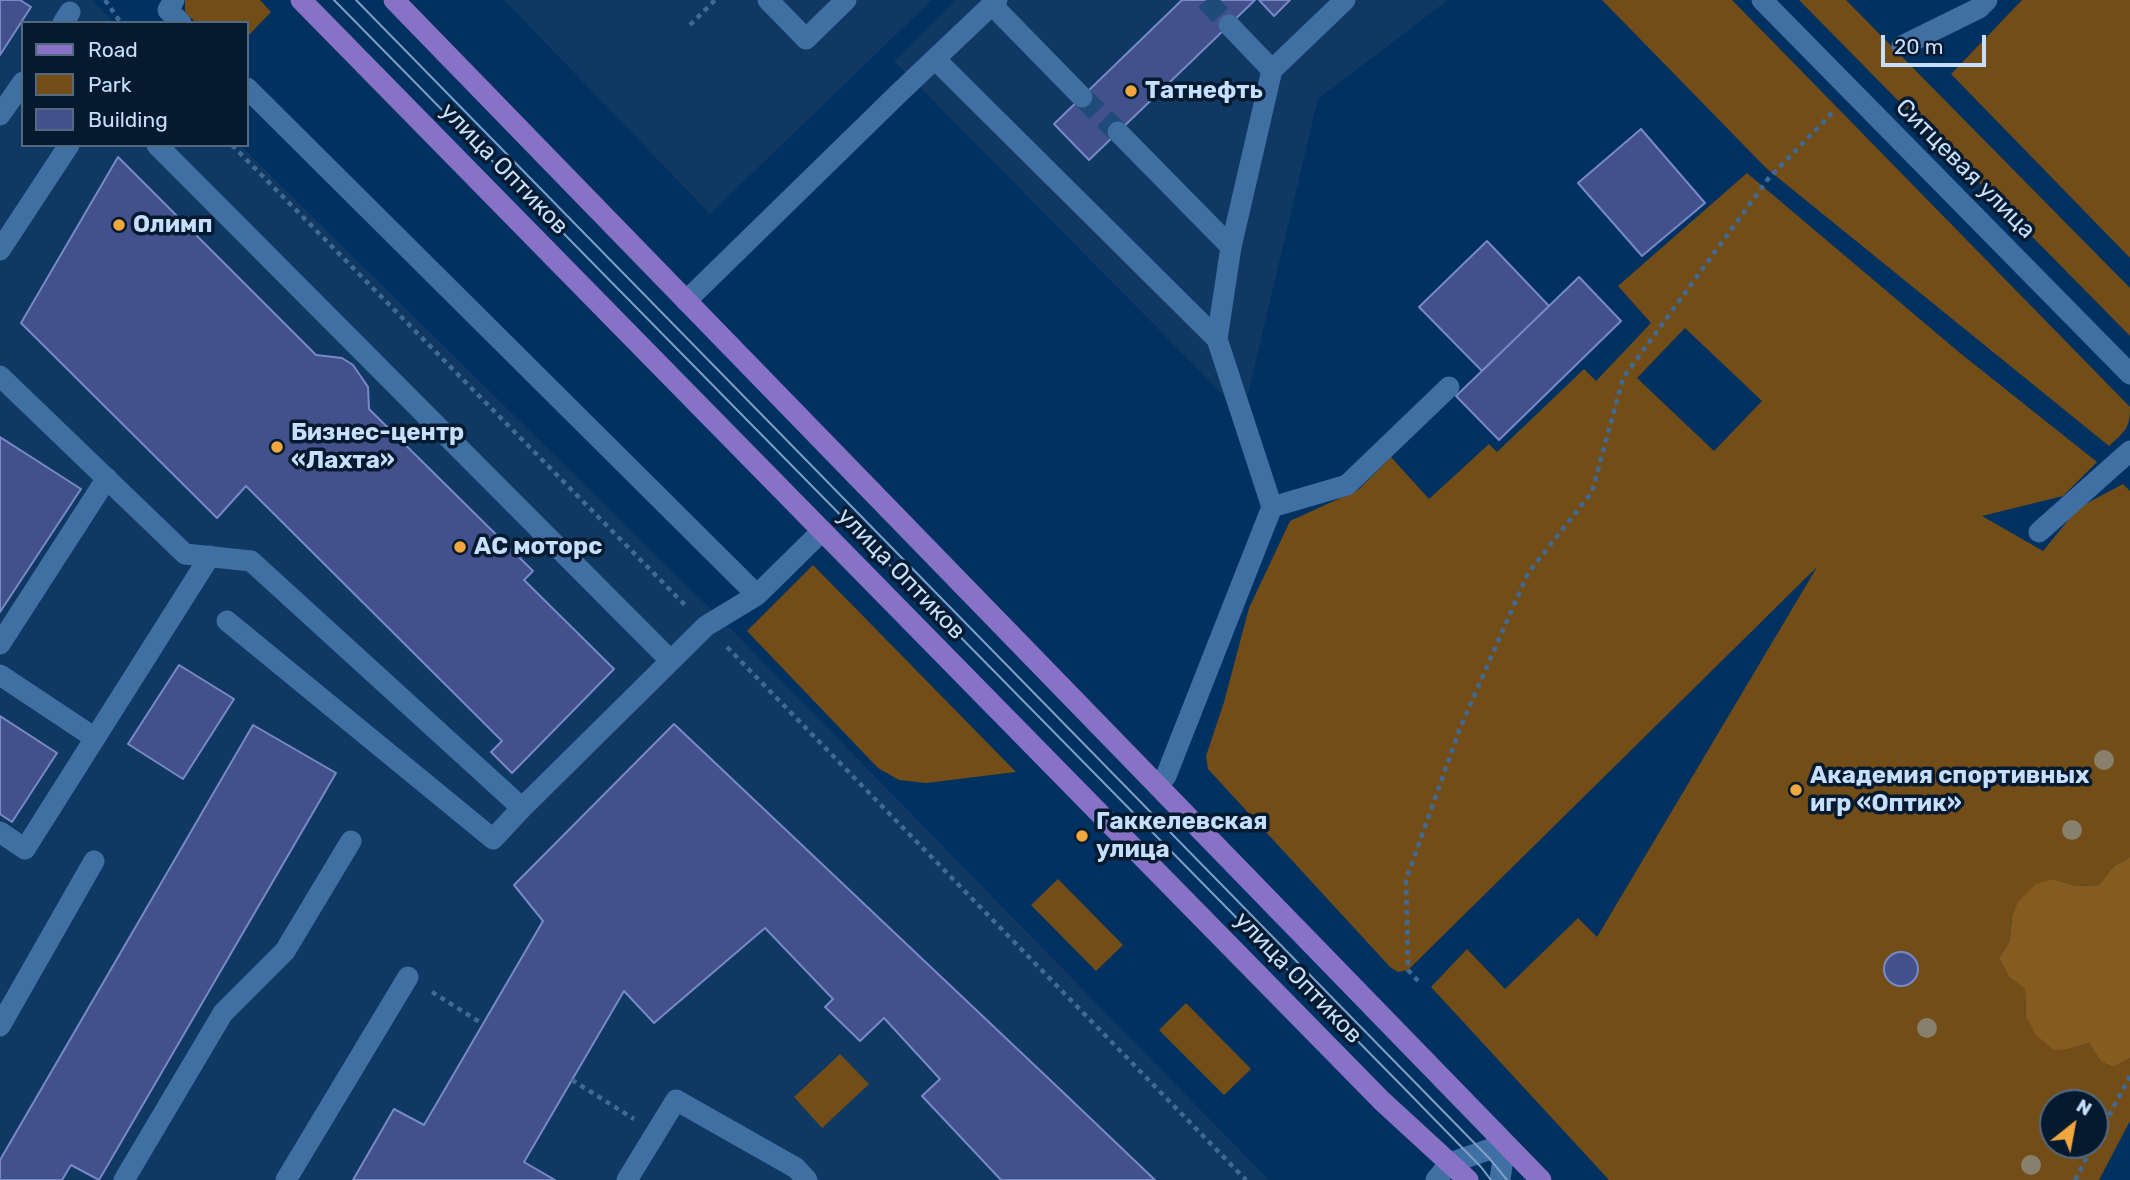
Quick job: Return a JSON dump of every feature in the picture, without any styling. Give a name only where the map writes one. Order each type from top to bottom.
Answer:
[{"type":"main road","name":"улица Оптиков","points":[[301,0],[1382,1101],[1443,1172],[1468,1180]]},
{"type":"main road","name":"улица Оптиков","points":[[394,0],[1541,1180]]},
{"type":"street","points":[[768,0],[806,39],[846,0]]},
{"type":"street","points":[[1158,786],[1166,776],[1272,507],[1217,339],[1231,247],[1272,70],[1345,0]]},
{"type":"street","name":"Ситцевая улица","points":[[1762,0],[2130,374]]},
{"type":"street","points":[[1902,46],[1979,8],[1987,0]]},
{"type":"street","points":[[687,301],[995,2],[1082,97]]},
{"type":"street","points":[[1229,25],[1272,70]]},
{"type":"street","points":[[935,59],[1217,339]]},
{"type":"street","points":[[0,115],[21,85]]},
{"type":"street","points":[[248,89],[757,595]]},
{"type":"street","points":[[1118,132],[1231,247]]},
{"type":"street","points":[[0,250],[68,147]]},
{"type":"street","points":[[159,147],[670,660]]},
{"type":"street","points":[[0,376],[186,554],[251,561],[522,808]]},
{"type":"street","points":[[1272,507],[1347,485],[1449,387]]},
{"type":"street","points":[[2039,533],[2130,451]]},
{"type":"street","points":[[0,644],[107,478]]},
{"type":"street","points":[[227,621],[493,839],[706,626],[757,595],[822,531]]},
{"type":"street","points":[[0,832],[25,849],[210,556]]},
{"type":"street","points":[[0,675],[96,738]]},
{"type":"street","points":[[124,1180],[223,1013],[285,951],[351,841]]},
{"type":"street","points":[[0,1026],[94,861]]},
{"type":"street","points":[[286,1180],[408,977]]},
{"type":"street","points":[[627,1180],[676,1100],[796,1168],[807,1180]]},
{"type":"street","points":[[1443,1172],[1505,1144]]},
{"type":"street","points":[[1500,1180],[1505,1144]]},
{"type":"path","points":[[105,0],[120,21]]},
{"type":"path","points":[[690,25],[715,0]]},
{"type":"path","points":[[1418,981],[1408,970],[1405,880],[1460,728],[1528,573],[1592,492],[1623,378],[1768,179],[1852,92]]},
{"type":"path","points":[[234,147],[1246,1180]]},
{"type":"path","points":[[408,977],[483,1024]]},
{"type":"path","points":[[2109,1115],[2130,1076]]},
{"type":"path","points":[[572,1080],[655,1132]]},
{"type":"path","points":[[2075,1180],[2086,1159]]},
{"type":"shaded area","points":[[0,0],[92,0],[113,21],[21,21],[21,147],[242,147],[736,634],[1269,1180],[0,1180]]},
{"type":"shaded area","points":[[504,0],[932,0],[710,214]]},
{"type":"shaded area","points":[[956,0],[1448,0],[1318,99],[1243,415],[894,61]]},
{"type":"shaded area","points":[[2130,857],[2130,1058],[2114,1067],[2101,1062],[2089,1043],[2054,1050],[2036,1035],[2026,1016],[2025,989],[2009,977],[1999,958],[2010,940],[2012,917],[2018,902],[2036,884],[2052,879],[2077,886],[2099,885],[2114,866]]},
{"type":"green space","points":[[185,0],[260,0],[271,12],[248,36],[248,21],[194,21],[185,12]]},
{"type":"green space","points":[[1602,0],[1732,0],[2130,407],[2128,425],[2123,433],[2109,446],[1766,168]]},
{"type":"green space","points":[[1799,0],[1846,0],[2130,288],[2130,336]]},
{"type":"green space","points":[[2022,0],[2130,0],[2130,258],[1951,74]]},
{"type":"green space","points":[[1747,173],[1960,353],[2097,462],[2063,496],[1982,516],[2043,551],[2078,508],[2123,484],[2130,491],[2130,857],[2114,866],[2099,885],[2077,886],[2052,879],[2012,917],[2010,940],[1999,958],[2009,977],[2025,989],[2026,1016],[2069,1049],[2089,1043],[2101,1062],[2114,1067],[2130,1058],[2130,1121],[2099,1180],[1609,1180],[1431,987],[1467,949],[1505,989],[1578,918],[1597,937],[1817,567],[1408,970],[1398,972],[1390,967],[1208,769],[1206,756],[1224,702],[1249,608],[1290,521],[1358,490],[1391,457],[1429,499],[1489,444],[1497,452],[1584,369],[1596,381],[1651,323],[1618,286]],"holes":[[[1685,328],[1762,401],[1714,451],[1637,378]]]},
{"type":"green space","points":[[813,565],[1016,772],[926,783],[899,780],[878,768],[747,631]]},
{"type":"green space","points":[[1058,879],[1123,945],[1096,971],[1031,905]]},
{"type":"green space","points":[[1186,1003],[1251,1069],[1224,1095],[1159,1030]]},
{"type":"green space","points":[[840,1054],[869,1084],[822,1128],[794,1097]]},
{"type":"building","points":[[0,0],[20,0],[31,7],[0,55]]},
{"type":"building","points":[[1182,0],[1255,0],[1089,160],[1054,124]]},
{"type":"building","points":[[1259,0],[1290,0],[1274,16]]},
{"type":"building","points":[[1641,129],[1705,203],[1642,256],[1578,183]]},
{"type":"building","name":"Бизнес-центр «Лахта»","points":[[118,157],[316,355],[342,358],[353,365],[368,387],[369,409],[533,571],[524,580],[614,669],[512,773],[491,752],[502,741],[246,486],[217,518],[21,323]]},
{"type":"building","points":[[1487,241],[1549,306],[1482,371],[1419,307]]},
{"type":"building","points":[[1579,277],[1621,321],[1499,440],[1456,396]]},
{"type":"building","points":[[0,437],[81,489],[0,612]]},
{"type":"building","points":[[179,665],[234,699],[183,779],[128,744]]},
{"type":"building","points":[[0,716],[57,753],[12,822],[0,814]]},
{"type":"building","points":[[674,724],[1155,1180],[1001,1180],[922,1096],[940,1079],[884,1018],[860,1041],[825,1007],[833,999],[765,928],[654,1023],[624,991],[524,1162],[555,1180],[353,1180],[394,1109],[424,1125],[543,921],[514,885]]},
{"type":"building","points":[[253,725],[336,773],[99,1180],[71,1165],[62,1180],[0,1180],[0,1160]]},
{"type":"building","points":[[1901,952],[1913,957],[1918,969],[1913,981],[1901,986],[1889,981],[1884,969],[1889,957]]},
{"type":"tunnel","points":[[1206,0],[1229,25]]},
{"type":"tunnel","points":[[1082,97],[1118,132]]},
{"type":"tram line","points":[[334,0],[1400,1084],[1491,1180]]},
{"type":"tram line","points":[[356,0],[1489,1158],[1507,1180]]},
{"type":"place","name":"Татнефть","points":[[1131,91]]},
{"type":"place","name":"Олимп","points":[[119,225]]},
{"type":"place","name":"Бизнес-центр «Лахта»","points":[[277,447]]},
{"type":"place","name":"АС моторс","points":[[460,547]]},
{"type":"place","name":"Академия спортивных игр «Оптик»","points":[[1796,790]]},
{"type":"place","name":"Гаккелевская улица","points":[[1082,836]]}]
